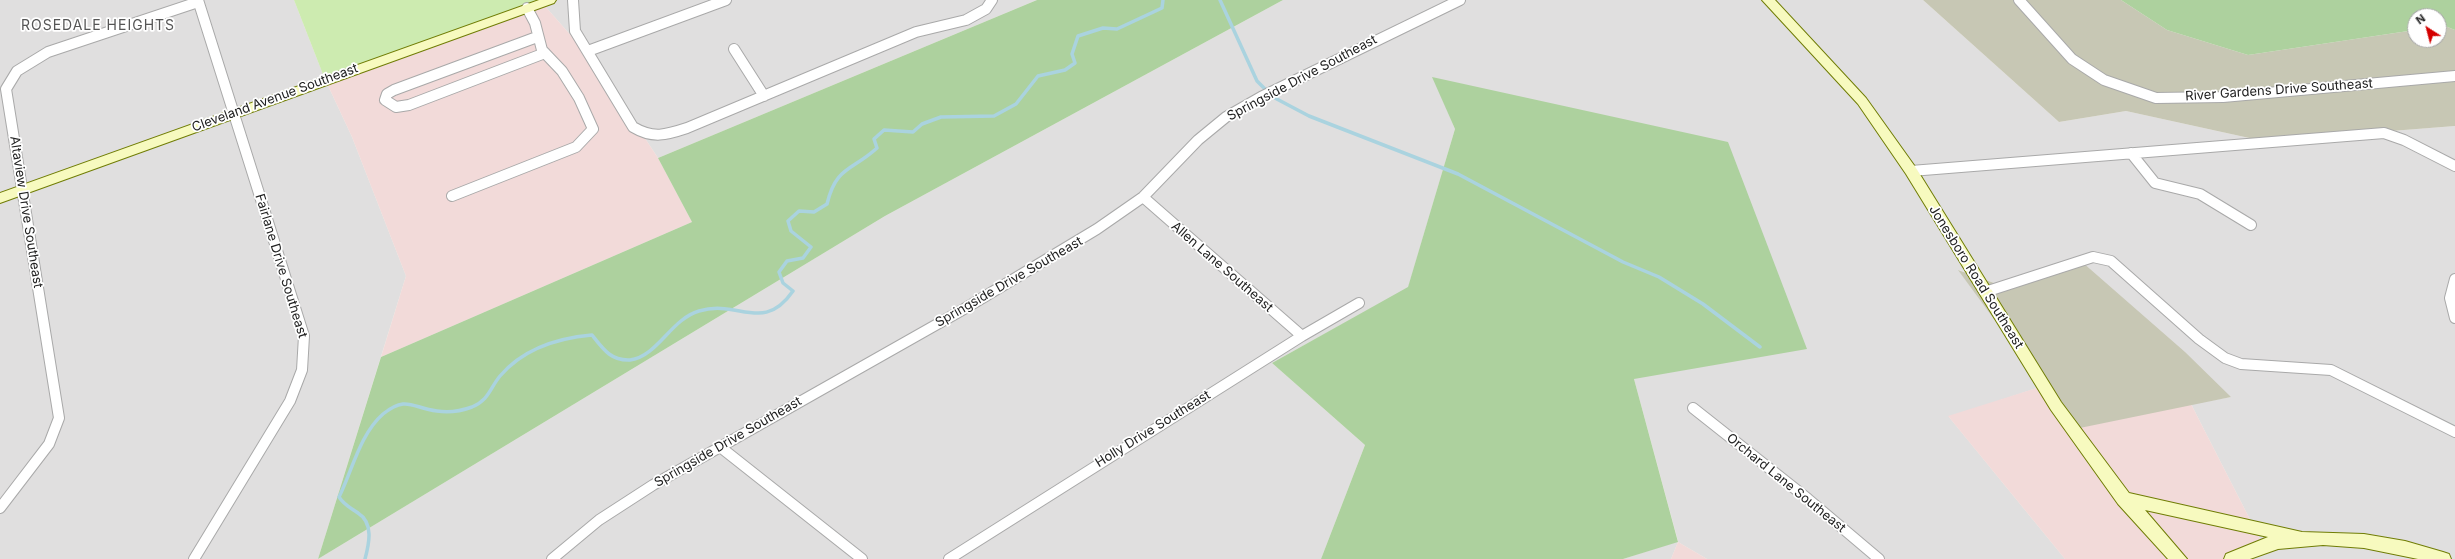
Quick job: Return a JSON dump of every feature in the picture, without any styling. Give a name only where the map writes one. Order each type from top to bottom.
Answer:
[{"type":"main road","name":"Cleveland Avenue Southeast","points":[[0,198],[550,0]]},
{"type":"main road","name":"Jonesboro Road Southeast","points":[[1768,0],[1862,101],[1911,171],[2056,406],[2124,499],[2179,559]]},
{"type":"main road","points":[[2124,499],[2306,539]]},
{"type":"main road","points":[[2232,559],[2282,541],[2306,539],[2351,540],[2395,547],[2443,559]]},
{"type":"street","points":[[588,51],[726,0]]},
{"type":"street","points":[[573,2],[575,31],[633,127],[648,136],[663,136],[764,96],[916,32],[966,20],[986,9],[992,0]]},
{"type":"street","name":"Springside Drive Southeast","points":[[552,559],[600,520],[719,446],[1030,271],[1097,230],[1143,197],[1198,140],[1226,117],[1261,97],[1460,0]]},
{"type":"street","name":"River Gardens Drive Southeast","points":[[2019,0],[2072,59],[2104,80],[2156,98],[2223,97],[2455,76]]},
{"type":"street","name":"Fairlane Drive Southeast","points":[[194,559],[290,401],[301,380],[306,356],[304,336],[198,1]]},
{"type":"street","name":"Altaview Drive Southeast","points":[[0,508],[49,444],[59,418],[6,89],[7,82],[13,74],[26,63],[48,52],[198,1]]},
{"type":"street","points":[[452,196],[576,147],[594,129],[579,98],[566,78],[545,53],[537,37],[535,23],[527,8]]},
{"type":"street","points":[[537,37],[394,90],[387,94],[385,100],[389,105],[398,108],[409,105],[545,53]]},
{"type":"street","points":[[734,49],[764,96]]},
{"type":"street","points":[[1911,171],[2384,133],[2404,140],[2455,166]]},
{"type":"street","points":[[2131,153],[2155,183],[2200,194],[2251,225]]},
{"type":"street","name":"Allen Lane Southeast","points":[[1143,197],[1302,336]]},
{"type":"street","points":[[1986,292],[2093,257],[2111,261],[2198,339],[2224,358],[2242,364],[2331,370],[2455,432]]},
{"type":"street","points":[[2455,279],[2449,290],[2449,304],[2455,318]]},
{"type":"street","name":"Holly Drive Southeast","points":[[949,559],[1302,336],[1359,303]]},
{"type":"street","name":"Orchard Lane Southeast","points":[[1693,408],[1808,499],[1879,559]]},
{"type":"street","points":[[719,446],[862,559]]},
{"type":"shaded area","points":[[0,0],[294,0],[324,77],[352,137],[406,276],[318,559],[0,559]]},
{"type":"shaded area","points":[[557,0],[1037,0],[658,158],[596,64],[544,5]]},
{"type":"shaded area","points":[[1283,0],[1923,0],[2059,122],[2126,111],[2263,141],[2455,126],[2455,559],[2239,559],[2261,541],[2191,404],[2231,397],[2008,288],[1959,270],[2043,386],[1949,417],[2065,559],[1707,559],[1678,542],[1671,559],[1623,559],[1678,541],[1634,379],[1433,77],[1455,129],[1408,288],[1272,363],[1365,445],[1321,559],[318,559],[885,216]]},
{"type":"shaded area","points":[[1923,0],[2121,0],[2167,30],[2248,55],[2407,31],[2407,48],[2447,48],[2447,27],[2455,30],[2455,126],[2263,141],[2126,111],[2059,122]]},
{"type":"shaded area","points":[[544,5],[596,64],[658,158],[692,222],[381,357],[406,276],[352,137],[324,77]]},
{"type":"shaded area","points":[[2082,262],[2185,352],[2231,397],[2070,430],[2043,386],[1958,270],[2008,288]]},
{"type":"shaded area","points":[[2043,386],[2070,429],[2191,404],[2261,541],[2239,559],[2065,559],[1948,416]]},
{"type":"shaded area","points":[[1678,542],[1707,559],[1671,559]]},
{"type":"green space","points":[[294,0],[557,0],[438,41],[324,77]]},
{"type":"green space","points":[[1037,0],[1283,0],[885,216],[318,559],[381,357],[692,222],[658,158]]},
{"type":"green space","points":[[2121,0],[2455,0],[2455,30],[2447,27],[2447,8],[2407,8],[2407,31],[2248,55],[2167,30]]},
{"type":"green space","points":[[1432,77],[1728,142],[1807,349],[1634,379],[1678,542],[1623,559],[1321,559],[1365,445],[1272,363],[1408,287],[1455,129]]},
{"type":"waterway","points":[[365,559],[369,540],[366,522],[363,517],[339,497],[362,442],[375,422],[391,408],[398,405],[410,404],[446,412],[459,411],[472,407],[486,397],[500,376],[519,359],[542,346],[554,342],[592,335],[608,353],[623,360],[630,360],[640,357],[648,352],[680,322],[689,315],[699,311],[713,308],[750,313],[771,311],[782,304],[793,291],[783,283],[779,272],[787,261],[803,258],[811,247],[791,231],[788,221],[799,211],[814,212],[827,204],[835,182],[846,170],[877,148],[874,139],[884,130],[913,132],[922,124],[941,117],[994,116],[1016,104],[1038,76],[1065,70],[1075,63],[1072,54],[1078,36],[1103,28],[1117,29],[1162,8],[1163,0]]},
{"type":"waterway","points":[[1220,0],[1257,81],[1273,97],[1309,116],[1458,174],[1623,262],[1659,277],[1703,304],[1760,347]]},
{"type":"district","name":"ROSEDALE HEIGHTS","points":[[98,26]]}]
